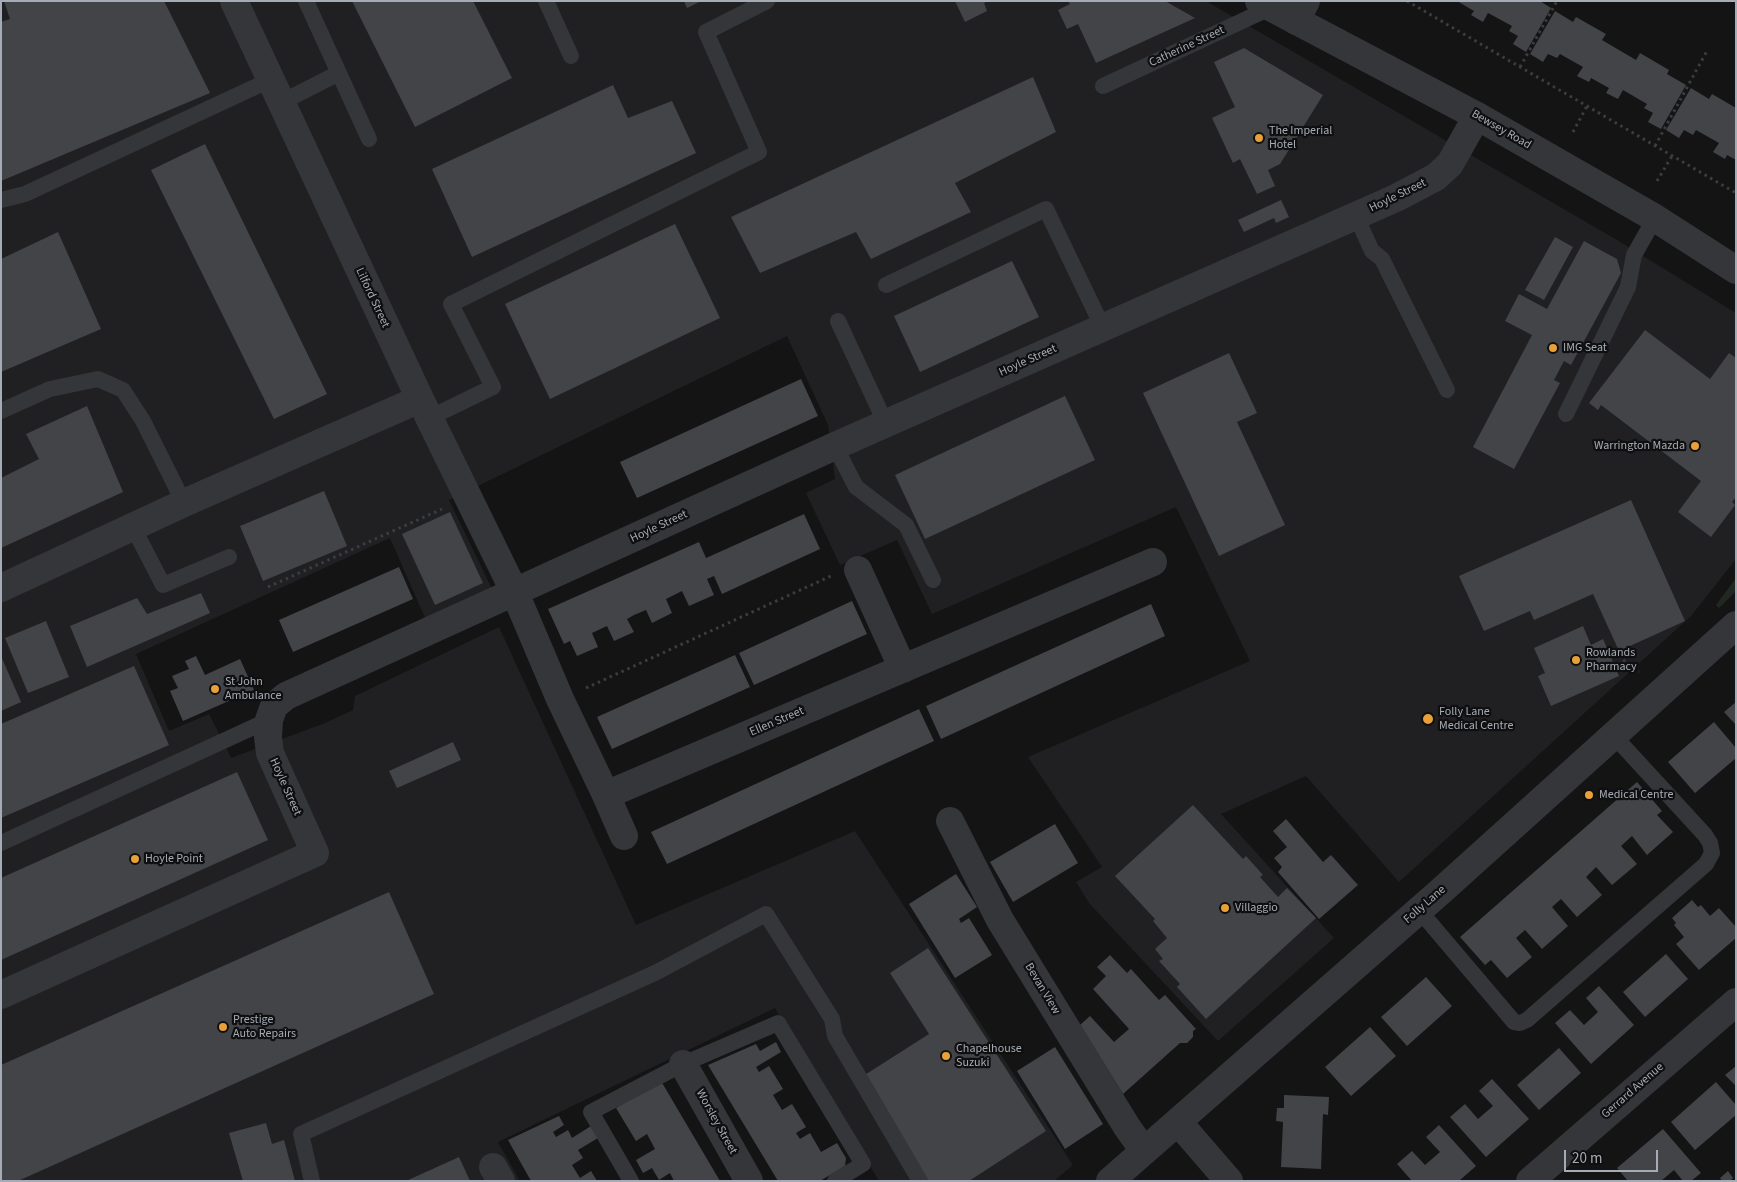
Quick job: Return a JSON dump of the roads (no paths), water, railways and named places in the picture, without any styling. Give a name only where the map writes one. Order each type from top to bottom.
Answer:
[{"type":"street","name":"Lilford Street","points":[[234,1],[424,409],[515,593]]},
{"type":"street","name":"Bewsey Road","points":[[1265,4],[1301,11],[1477,116],[1655,218],[1736,270]]},
{"type":"street","name":"Hoyle Street","points":[[1,996],[315,853],[270,753],[268,737],[269,720],[274,706],[286,696],[835,446],[1356,216],[1436,177],[1457,153],[1477,116]]},
{"type":"street","points":[[1,588],[184,503],[424,409]]},
{"type":"street","name":"Ellen Street","points":[[606,795],[1153,562]]},
{"type":"street","points":[[849,571],[903,668]]},
{"type":"street","points":[[515,593],[560,699],[624,836]]},
{"type":"street","name":"Folly Lane","points":[[1110,1181],[1419,910],[1736,625]]},
{"type":"street","name":"Bevan View","points":[[950,821],[1000,920],[1127,1127],[1144,1151]]},
{"type":"street","name":"Gerrard Avenue","points":[[1530,1181],[1736,1002]]},
{"type":"street","name":"Worsley Street","points":[[683,1064],[749,1181]]},
{"type":"street","points":[[1178,1122],[1229,1181]]},
{"type":"lane","points":[[306,1],[369,139]]},
{"type":"lane","points":[[546,1],[571,56]]},
{"type":"lane","points":[[424,409],[493,387],[451,304],[759,152],[706,32],[767,1]]},
{"type":"lane","name":"Catherine Street","points":[[1103,86],[1265,4]]},
{"type":"lane","points":[[1,200],[26,194],[275,91],[339,74]]},
{"type":"lane","points":[[886,285],[1046,209],[1103,328]]},
{"type":"lane","points":[[1356,216],[1372,251],[1382,259],[1447,390]]},
{"type":"lane","points":[[1566,414],[1628,287],[1634,255],[1655,218]]},
{"type":"lane","points":[[838,321],[886,424]]},
{"type":"lane","points":[[1,411],[50,389],[98,379],[123,390],[143,421],[184,503]]},
{"type":"lane","points":[[835,446],[856,487],[906,525],[933,580]]},
{"type":"lane","points":[[133,527],[163,585],[229,557]]},
{"type":"lane","points":[[1,844],[269,720]]},
{"type":"lane","points":[[1419,910],[1514,1022],[1520,1023],[1527,1020],[1706,864],[1712,853],[1710,843],[1614,736]]},
{"type":"lane","points":[[312,1181],[301,1134],[657,972],[766,914],[832,1019],[835,1036],[920,1181]]},
{"type":"lane","points":[[631,1181],[591,1112],[683,1064],[778,1023],[863,1164],[835,1181]]},
{"type":"place","name":"The Imperial Hotel","points":[[1259,138]]},
{"type":"place","name":"IMG Seat","points":[[1553,348]]},
{"type":"place","name":"Warrington Mazda","points":[[1695,446]]},
{"type":"place","name":"Rowlands Pharmacy","points":[[1576,660]]},
{"type":"place","name":"St John Ambulance","points":[[215,689]]},
{"type":"place","name":"Folly Lane Medical Centre","points":[[1428,719]]},
{"type":"place","name":"Medical Centre","points":[[1589,795]]},
{"type":"place","name":"Hoyle Point","points":[[135,859]]},
{"type":"place","name":"Villaggio","points":[[1225,908]]},
{"type":"place","name":"Prestige Auto Repairs","points":[[223,1027]]},
{"type":"place","name":"Chapelhouse Suzuki","points":[[946,1056]]}]
